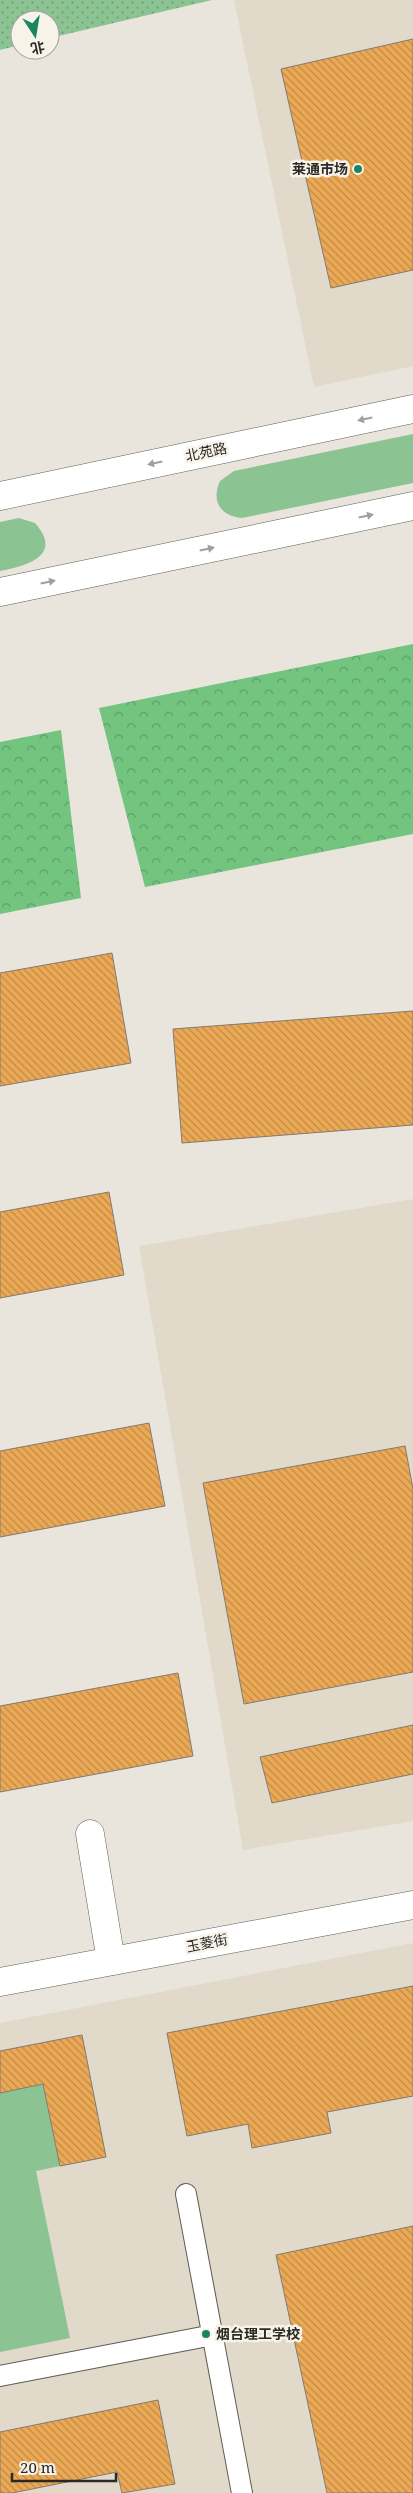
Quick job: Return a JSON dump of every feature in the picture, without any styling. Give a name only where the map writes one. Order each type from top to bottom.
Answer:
[{"type":"main road","name":"北苑路","points":[[0,496],[413,409]]},
{"type":"main road","points":[[0,592],[413,506]]},
{"type":"main road","points":[[90,1834],[111,1961]]},
{"type":"main road","name":"玉菱街","points":[[0,1982],[413,1905]]},
{"type":"lane","points":[[186,2194],[213,2335],[240,2493]]},
{"type":"lane","points":[[0,2376],[213,2335]]},
{"type":"shaded area","name":"莱通市场","points":[[234,0],[413,0],[413,366],[314,387]]},
{"type":"shaded area","points":[[413,1199],[413,1821],[243,1850],[139,1246]]},
{"type":"shaded area","name":"烟台理工学校","points":[[413,1943],[413,2493],[0,2493],[0,2023]]},
{"type":"green space","points":[[0,0],[212,0],[60,36],[60,10],[10,10],[10,48],[0,50]]},
{"type":"green space","points":[[413,434],[413,483],[242,518],[234,517],[223,511],[217,501],[217,488],[220,481],[234,471]]},
{"type":"green space","points":[[19,518],[35,523],[43,534],[44,551],[38,558],[30,562],[0,571],[0,522]]},
{"type":"green space","points":[[413,644],[413,834],[145,887],[99,708]]},
{"type":"green space","points":[[61,730],[81,898],[0,914],[0,742]]},
{"type":"green space","points":[[43,2084],[60,2166],[36,2171],[70,2338],[0,2352],[0,2093]]},
{"type":"building","name":"莱通市场","points":[[413,39],[413,270],[331,288],[281,69]]},
{"type":"building","points":[[112,953],[131,1063],[0,1086],[0,973]]},
{"type":"building","points":[[413,1011],[413,1125],[182,1143],[173,1029]]},
{"type":"building","points":[[109,1192],[124,1275],[0,1298],[0,1212]]},
{"type":"building","points":[[149,1423],[165,1506],[0,1537],[0,1451]]},
{"type":"building","points":[[405,1446],[413,1489],[413,1672],[244,1704],[203,1483]]},
{"type":"building","points":[[178,1673],[193,1756],[0,1792],[0,1706]]},
{"type":"building","points":[[413,1725],[413,1774],[272,1803],[260,1757]]},
{"type":"building","points":[[413,1986],[413,2096],[327,2112],[331,2133],[252,2148],[248,2124],[187,2136],[167,2033]]},
{"type":"building","points":[[82,2035],[106,2157],[60,2166],[43,2084],[0,2093],[0,2051]]},
{"type":"building","points":[[413,2226],[413,2493],[327,2493],[276,2255]]},
{"type":"building","points":[[158,2400],[175,2484],[122,2493],[117,2472],[12,2493],[0,2493],[0,2432]]},
{"type":"place","name":"莱通市场","points":[[358,169]]},
{"type":"place","name":"烟台理工学校","points":[[206,2334]]}]
